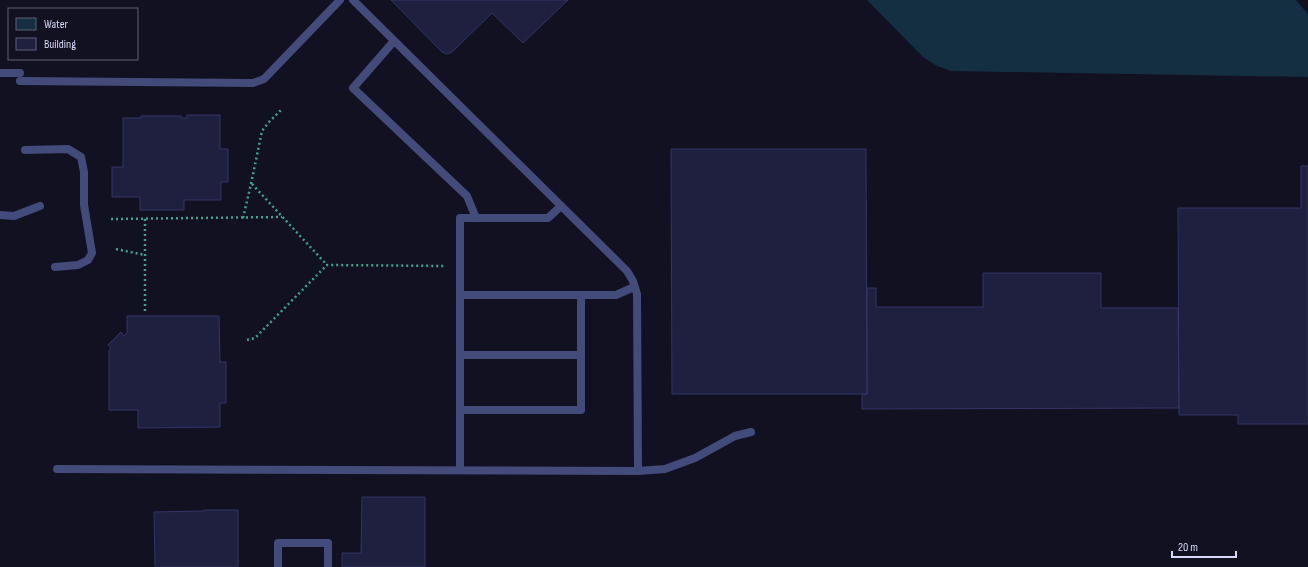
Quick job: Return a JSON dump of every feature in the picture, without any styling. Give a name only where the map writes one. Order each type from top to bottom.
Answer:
[{"type":"lane","points":[[0,73],[20,77],[253,83],[264,79],[340,0]]},
{"type":"lane","points":[[353,0],[627,271],[633,281],[637,294],[638,471]]},
{"type":"lane","points":[[394,41],[353,88],[466,196],[476,218]]},
{"type":"lane","points":[[25,150],[68,149],[81,157],[84,172],[84,205],[92,253],[88,260],[78,265],[55,267]]},
{"type":"lane","points":[[0,216],[14,216],[40,206]]},
{"type":"lane","points":[[460,470],[460,218],[548,218],[561,206]]},
{"type":"lane","points":[[460,295],[616,295],[634,287]]},
{"type":"lane","points":[[460,410],[581,410],[581,295]]},
{"type":"lane","points":[[460,355],[581,355]]},
{"type":"lane","points":[[57,469],[638,471],[665,469],[695,458],[735,436],[751,432]]},
{"type":"lane","points":[[278,567],[278,543],[328,543],[328,567]]},
{"type":"path","points":[[243,218],[262,131],[282,109]]},
{"type":"path","points":[[251,184],[327,265]]},
{"type":"path","points":[[111,219],[282,217]]},
{"type":"path","points":[[145,219],[145,312]]},
{"type":"path","points":[[116,249],[145,255]]},
{"type":"path","points":[[247,340],[255,338],[327,265],[449,266]]},
{"type":"water","points":[[867,0],[1296,0],[1308,14],[1308,77],[951,71],[937,66],[923,57]]},
{"type":"building","points":[[391,0],[568,0],[523,43],[492,13],[453,51],[447,54],[442,52]]},
{"type":"building","points":[[187,115],[220,115],[220,149],[228,149],[228,182],[221,182],[221,200],[184,200],[184,210],[140,210],[140,197],[112,197],[112,167],[123,167],[123,118],[141,118],[141,116],[181,116],[181,118],[187,118]]},
{"type":"building","points":[[671,149],[866,149],[867,394],[672,394]]},
{"type":"building","points":[[1301,166],[1308,166],[1308,424],[1238,424],[1238,415],[1179,415],[1178,208],[1301,208]]},
{"type":"building","points":[[983,273],[1101,273],[1101,308],[1178,308],[1179,408],[862,409],[862,394],[867,394],[867,288],[876,288],[876,307],[983,307]]},
{"type":"building","points":[[127,316],[219,316],[220,362],[226,362],[226,403],[220,403],[220,427],[138,428],[138,410],[109,410],[109,351],[111,348],[108,345],[121,332],[124,336],[127,333]]},
{"type":"building","points":[[362,497],[425,497],[425,567],[342,567],[342,553],[361,553]]},
{"type":"building","points":[[238,510],[238,567],[155,567],[154,512]]}]
